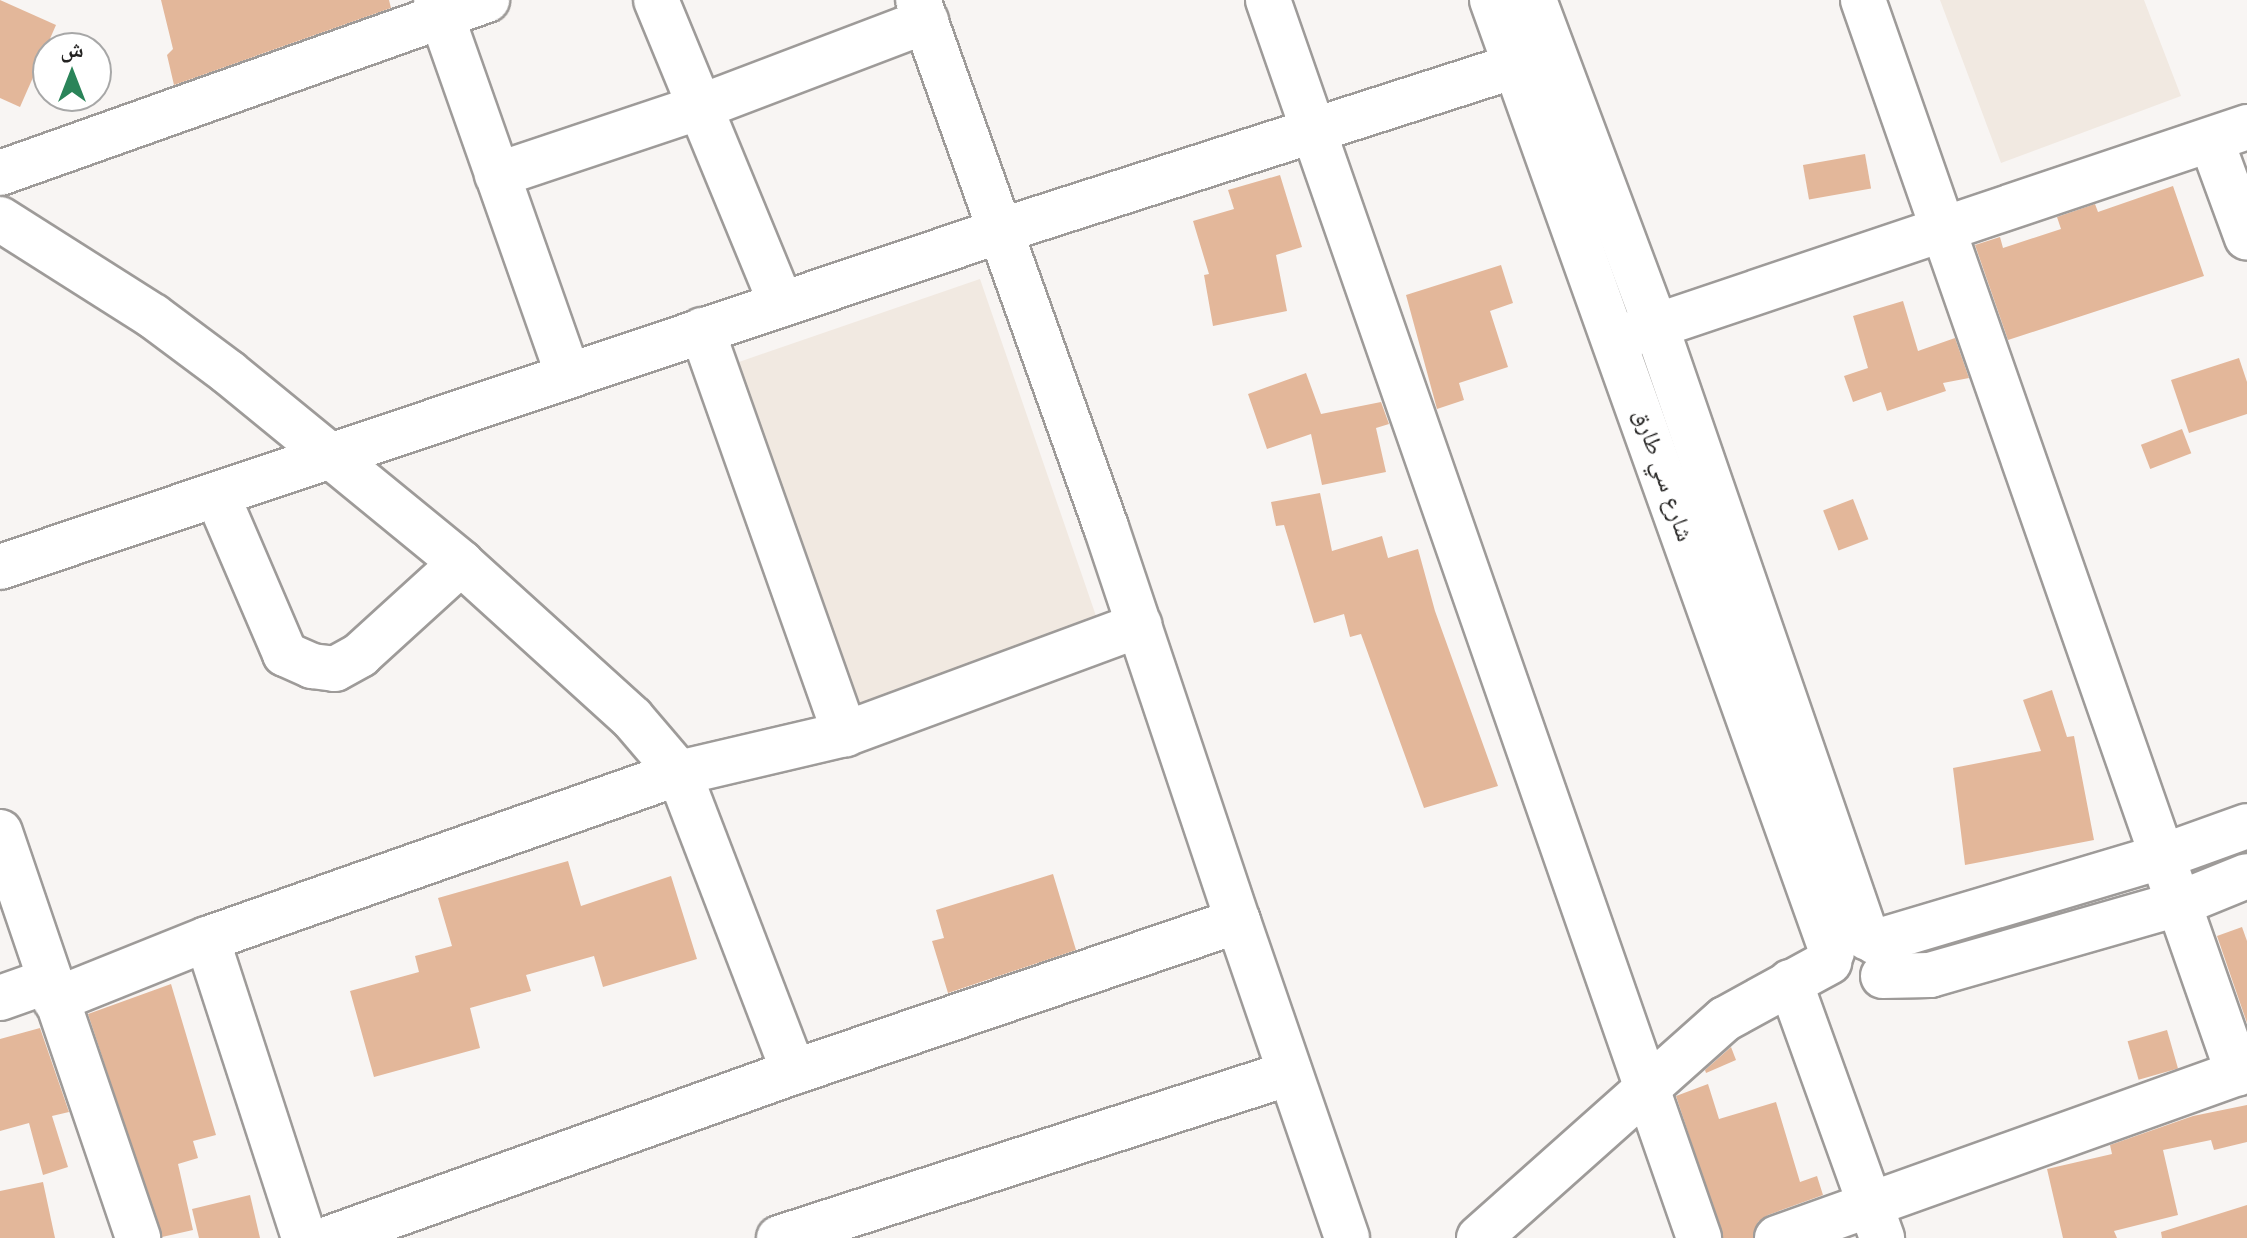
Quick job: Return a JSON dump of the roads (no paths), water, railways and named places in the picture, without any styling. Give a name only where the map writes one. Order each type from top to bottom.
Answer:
[{"type":"street","points":[[0,173],[439,9],[487,0]]},
{"type":"street","points":[[656,0],[781,304]]},
{"type":"street","points":[[1268,0],[1699,1238]]},
{"type":"street","name":"شارع سي طارق","points":[[1492,0],[1534,60],[1636,332],[1857,954]]},
{"type":"street","name":"شارع سي طارق","points":[[1534,0],[1534,60]]},
{"type":"street","points":[[1777,1238],[1876,1221],[2243,1071],[2161,857],[1863,0]]},
{"type":"street","points":[[439,9],[568,375]]},
{"type":"street","points":[[497,175],[700,107],[922,10],[1003,230],[1347,1238]]},
{"type":"street","points":[[0,567],[1003,230],[1534,60]]},
{"type":"street","points":[[1636,332],[2229,134],[2247,238]]},
{"type":"street","points":[[0,219],[153,316],[461,563],[632,718],[679,773],[794,1072]]},
{"type":"street","points":[[702,330],[845,734]]},
{"type":"street","points":[[217,495],[285,654],[312,666],[335,669],[360,655],[461,563]]},
{"type":"street","points":[[0,998],[51,990],[207,939],[679,773],[845,734],[1139,625]]},
{"type":"street","points":[[1479,1238],[1725,1019],[1790,982],[1857,954],[2161,857],[2247,826]]},
{"type":"street","points":[[0,832],[51,990],[138,1238]]},
{"type":"street","points":[[1857,954],[1930,975],[2178,904],[2247,876]]},
{"type":"street","points":[[330,1238],[794,1072],[1238,921]]},
{"type":"street","points":[[207,939],[304,1238]]},
{"type":"street","points":[[1790,982],[1876,1221]]},
{"type":"street","points":[[779,1238],[1290,1073]]}]
